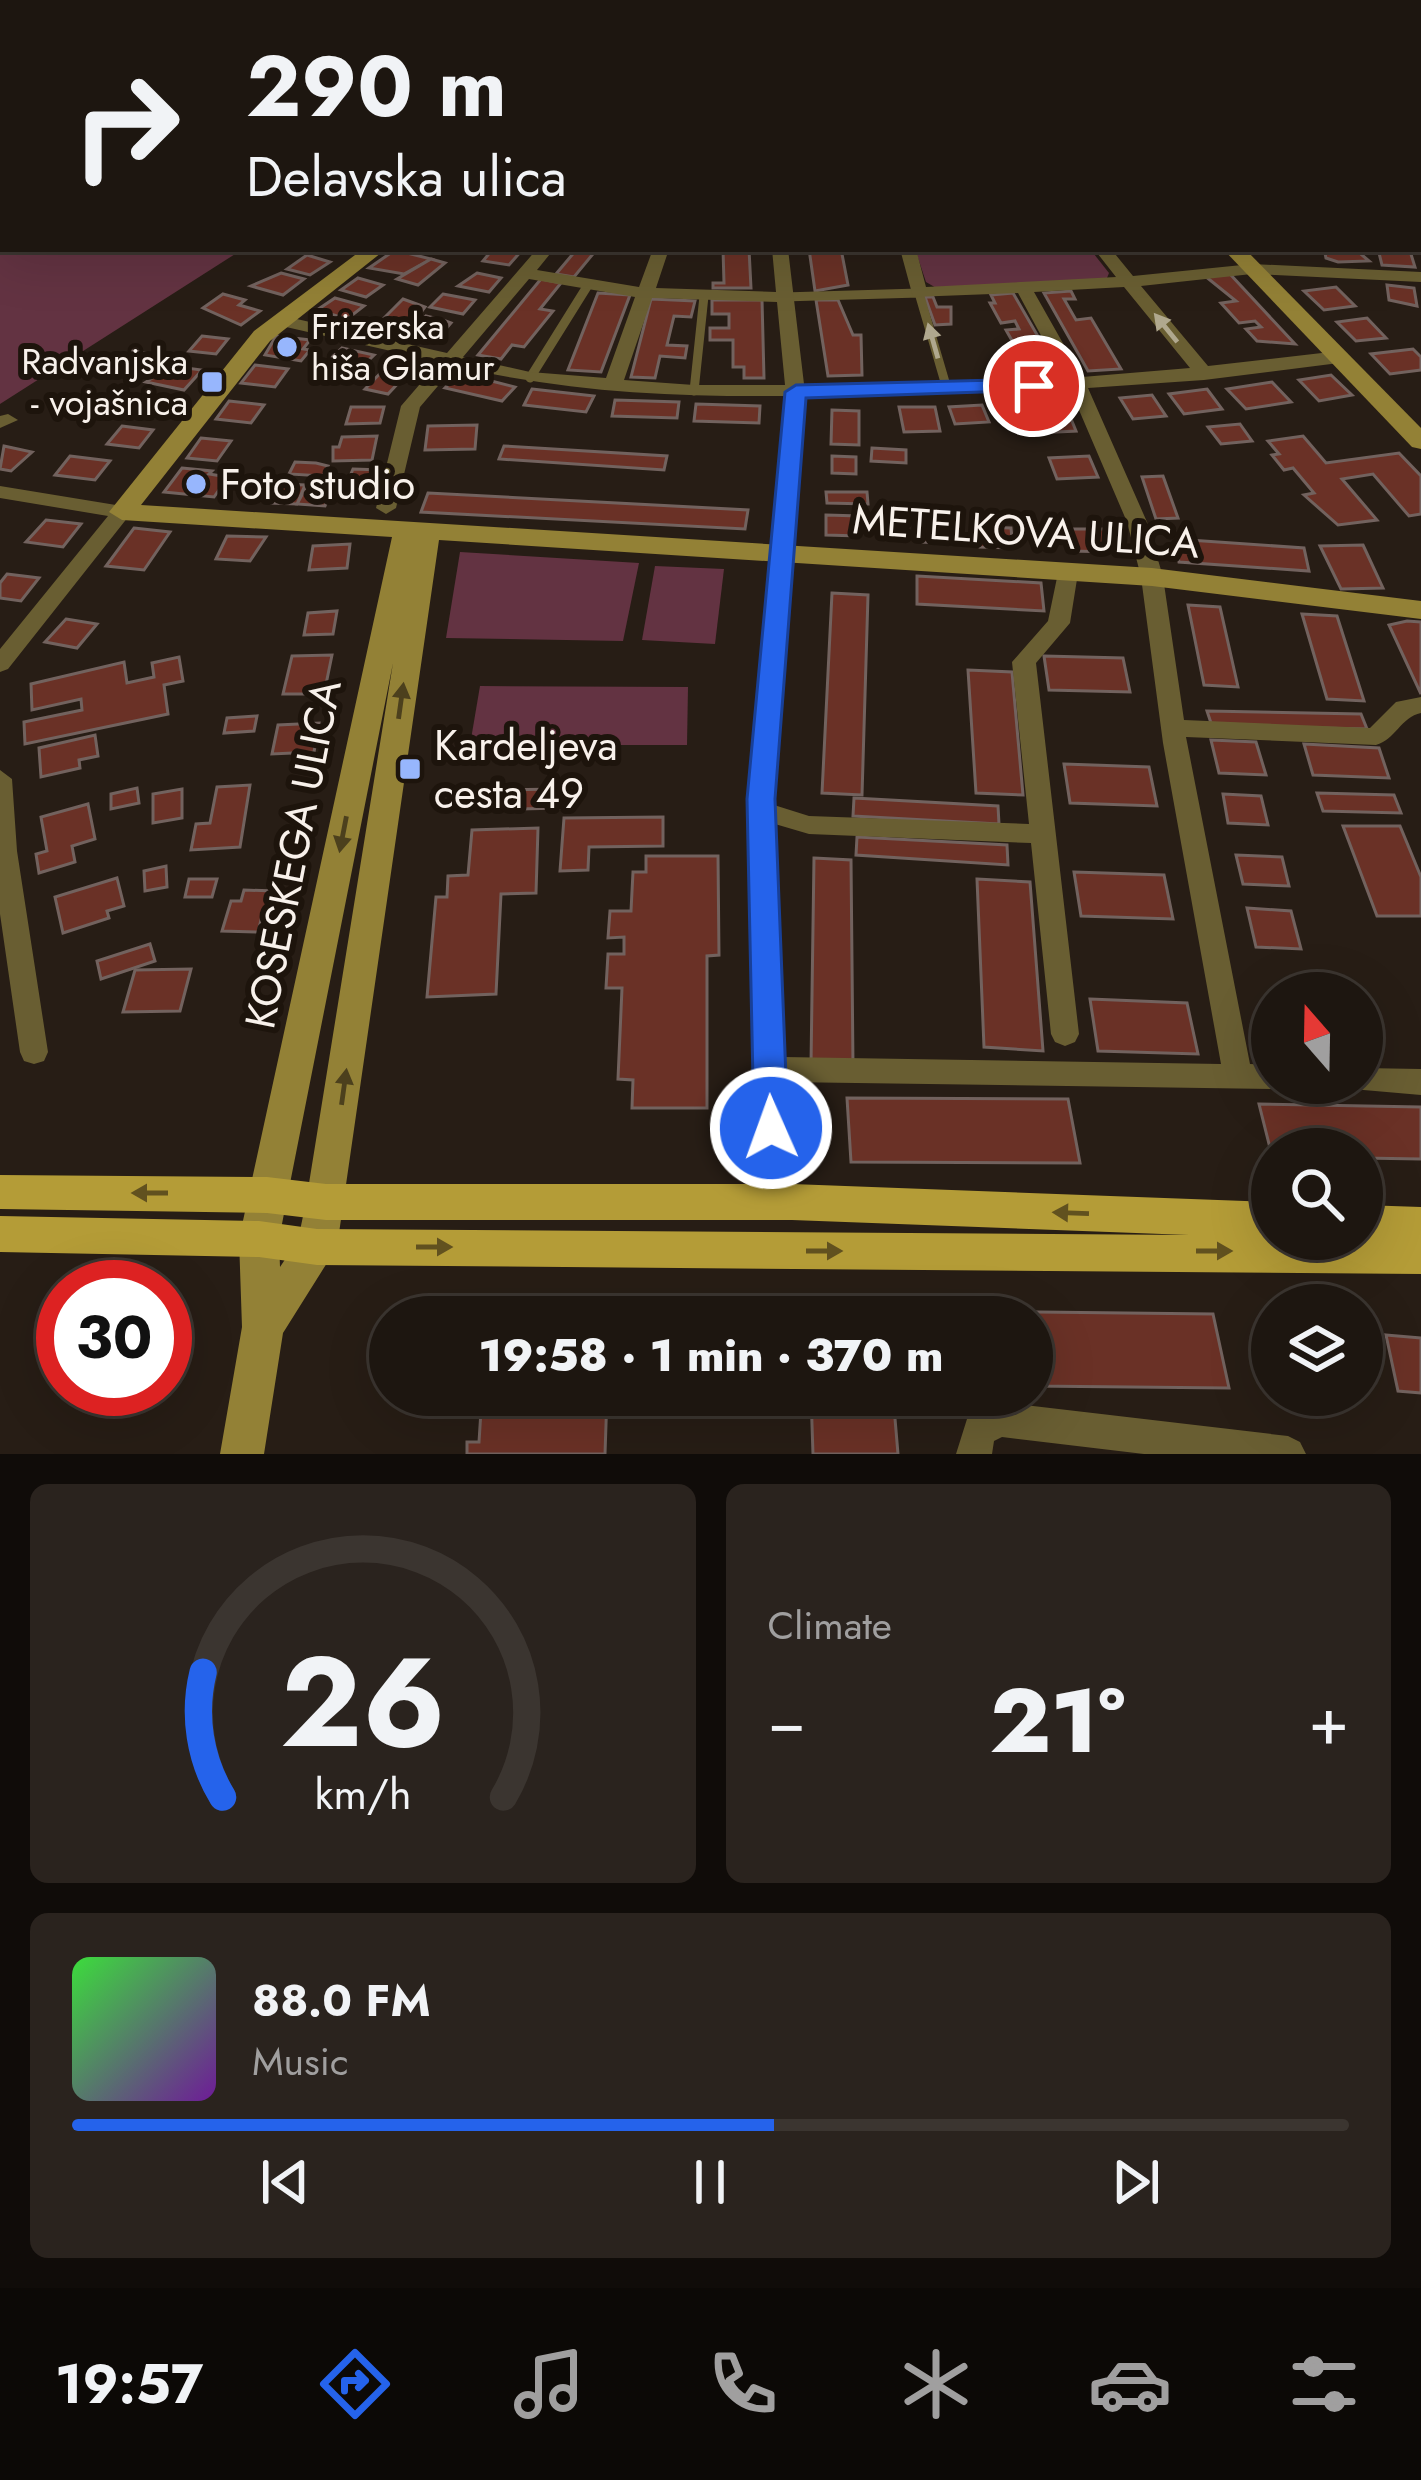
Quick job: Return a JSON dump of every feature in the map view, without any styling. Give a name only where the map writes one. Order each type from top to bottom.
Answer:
[{"type":"main road","points":[[0,1192],[267,1195],[326,1202],[792,1202],[1251,1219]]},
{"type":"main road","points":[[1383,1224],[1421,1226]]},
{"type":"main road","points":[[0,1234],[259,1239],[316,1247],[1421,1255]]},
{"type":"street","points":[[0,664],[245,353],[279,320],[372,252]]},
{"type":"street","name":"KOSESKEGA ULICA","points":[[316,1247],[326,1202],[407,524],[411,406],[543,252]]},
{"type":"street","points":[[612,387],[660,252]]},
{"type":"street","points":[[771,1128],[761,811],[796,392],[780,252]]},
{"type":"street","points":[[909,252],[919,293],[1129,283],[1252,269],[1421,278]]},
{"type":"street","points":[[1104,252],[1204,374]]},
{"type":"street","points":[[1236,252],[1421,442]]},
{"type":"street","points":[[522,273],[644,293],[783,297]]},
{"type":"street","points":[[1024,290],[1077,383],[1137,522],[1152,577],[1174,728],[1238,1076]]},
{"type":"street","points":[[279,320],[530,378],[694,391],[1077,383],[1339,357]]},
{"type":"street","points":[[0,492],[122,512]]},
{"type":"street","name":"METELKOVA ULICA","points":[[122,512],[407,524],[782,556],[1152,577],[1421,610]]},
{"type":"street","name":"KOSESKEGA ULICA","points":[[263,1327],[259,1239],[407,524]]},
{"type":"street","points":[[1066,1034],[1024,662],[1059,623],[1067,573]]},
{"type":"street","points":[[1174,728],[1376,737],[1404,708],[1421,705]]},
{"type":"street","points":[[0,779],[4,851],[34,1052]]},
{"type":"street","points":[[761,811],[809,825],[1044,834]]},
{"type":"street","points":[[770,1070],[1251,1076]]},
{"type":"street","points":[[1383,1081],[1421,1082]]},
{"type":"street","points":[[242,1454],[263,1327],[316,1247]]},
{"type":"street","points":[[974,1454],[979,1431],[998,1419],[1288,1454]]},
{"type":"lane","points":[[530,378],[588,284]]},
{"type":"lane","points":[[783,297],[919,293],[947,389]]},
{"type":"lane","points":[[694,391],[704,296]]},
{"type":"shaded area","points":[[0,252],[238,252],[0,404]]},
{"type":"shaded area","points":[[916,252],[1092,252],[1109,273],[1107,278],[938,289],[926,282]]},
{"type":"shaded area","points":[[460,552],[639,563],[623,641],[446,638]]},
{"type":"shaded area","points":[[655,566],[724,569],[715,644],[642,640]]},
{"type":"shaded area","points":[[480,686],[688,687],[687,745],[470,745]]},
{"type":"building","points":[[392,252],[431,259],[404,274],[369,268]]},
{"type":"building","points":[[490,252],[520,252],[509,265],[483,261]]},
{"type":"building","points":[[574,252],[595,252],[574,277],[556,274]]},
{"type":"building","points":[[723,252],[749,252],[751,288],[713,288],[713,283],[724,283]]},
{"type":"building","points":[[809,252],[842,252],[848,285],[815,291]]},
{"type":"building","points":[[1325,252],[1358,252],[1369,261],[1338,262],[1326,258]]},
{"type":"building","points":[[1379,252],[1410,252],[1415,267],[1382,265]]},
{"type":"building","points":[[307,255],[330,262],[310,275],[287,269]]},
{"type":"building","points":[[431,259],[445,263],[418,285],[397,279]]},
{"type":"building","points":[[281,273],[304,279],[283,295],[251,286]]},
{"type":"building","points":[[477,273],[501,278],[489,292],[458,286]]},
{"type":"building","points":[[1229,273],[1295,344],[1257,341],[1246,329],[1261,327],[1255,321],[1239,323],[1221,303],[1236,301],[1205,276]]},
{"type":"building","points":[[358,278],[383,285],[366,297],[341,290]]},
{"type":"building","points":[[541,279],[561,283],[540,309],[553,311],[524,347],[512,345],[501,359],[478,355]]},
{"type":"building","points":[[1387,285],[1414,288],[1417,306],[1389,300]]},
{"type":"building","points":[[1336,287],[1355,306],[1324,310],[1304,291]]},
{"type":"building","points":[[1071,291],[1075,299],[1064,299],[1076,320],[1091,318],[1121,369],[1088,371],[1044,293]]},
{"type":"building","points":[[598,293],[630,295],[601,372],[568,370]]},
{"type":"building","points":[[1013,293],[1055,366],[1028,369],[1006,330],[1019,329],[1015,321],[1001,323],[990,303],[995,303],[991,295]]},
{"type":"building","points":[[223,294],[245,300],[239,305],[260,311],[241,325],[203,308]]},
{"type":"building","points":[[443,294],[475,300],[463,314],[430,307]]},
{"type":"building","points":[[925,297],[933,297],[937,307],[951,307],[951,324],[935,325]]},
{"type":"building","points":[[335,298],[364,306],[347,319],[317,310]]},
{"type":"building","points":[[403,299],[425,307],[413,323],[385,317]]},
{"type":"building","points":[[651,299],[695,301],[691,317],[674,316],[667,345],[687,346],[685,358],[660,356],[655,378],[631,377]]},
{"type":"building","points":[[712,300],[762,300],[764,378],[744,378],[744,367],[733,367],[733,340],[710,340],[710,328],[729,328],[729,314],[712,314]]},
{"type":"building","points":[[816,300],[838,300],[853,335],[861,335],[862,375],[828,376]]},
{"type":"building","points":[[426,316],[451,323],[438,338],[410,333]]},
{"type":"building","points":[[1367,318],[1386,338],[1356,341],[1337,322]]},
{"type":"building","points":[[202,336],[228,339],[216,354],[189,351]]},
{"type":"building","name":"Frizerska hiša Glamur","points":[[276,336],[310,340],[303,349],[310,350],[301,361],[265,355]]},
{"type":"building","points":[[342,348],[374,355],[355,373],[323,366]]},
{"type":"building","points":[[1413,349],[1421,357],[1421,370],[1390,374],[1371,354]]},
{"type":"building","points":[[132,351],[179,358],[165,365],[123,361]]},
{"type":"building","points":[[393,360],[416,364],[388,394],[365,389]]},
{"type":"building","points":[[255,365],[288,369],[275,387],[241,383]]},
{"type":"building","points":[[171,366],[202,370],[184,390],[146,382]]},
{"type":"building","points":[[460,373],[515,387],[502,401],[445,388]]},
{"type":"building","points":[[1331,375],[1352,395],[1319,401],[1299,380]]},
{"type":"building","points":[[1272,382],[1291,402],[1246,409],[1227,389]]},
{"type":"building","points":[[532,389],[594,396],[586,412],[524,405]]},
{"type":"building","points":[[1207,389],[1222,409],[1184,414],[1169,394]]},
{"type":"building","points":[[1152,395],[1166,416],[1133,419],[1120,398]]},
{"type":"building","points":[[158,397],[181,399],[166,418],[143,416]]},
{"type":"building","points":[[1063,399],[1076,431],[1037,433],[1025,401]]},
{"type":"building","points":[[615,400],[679,402],[677,418],[612,416]]},
{"type":"building","points":[[229,401],[264,405],[251,423],[216,419]]},
{"type":"building","points":[[696,404],[760,406],[759,423],[694,421]]},
{"type":"building","points":[[982,405],[989,422],[955,424],[949,407]]},
{"type":"building","points":[[351,407],[384,407],[380,423],[346,424]]},
{"type":"building","points":[[899,407],[935,407],[940,431],[904,432]]},
{"type":"building","points":[[832,410],[859,411],[859,445],[831,444]]},
{"type":"building","points":[[1240,424],[1252,441],[1221,444],[1208,427]]},
{"type":"building","points":[[477,425],[475,449],[425,450],[428,426]]},
{"type":"building","points":[[122,426],[153,430],[139,448],[107,444]]},
{"type":"building","points":[[377,436],[372,460],[333,461],[333,447],[339,447],[342,437]]},
{"type":"building","points":[[1303,436],[1326,463],[1399,453],[1421,476],[1421,514],[1409,516],[1373,474],[1342,479],[1377,520],[1338,525],[1304,495],[1314,493],[1293,468],[1284,470],[1272,455],[1279,454],[1268,441]]},
{"type":"building","points":[[201,438],[231,441],[217,461],[187,458]]},
{"type":"building","points":[[4,446],[32,452],[11,471],[0,469]]},
{"type":"building","points":[[504,446],[667,456],[664,470],[499,459]]},
{"type":"building","points":[[872,448],[906,450],[906,463],[871,461]]},
{"type":"building","points":[[70,456],[110,461],[95,480],[55,475]]},
{"type":"building","points":[[832,456],[856,457],[856,474],[832,473]]},
{"type":"building","points":[[1089,456],[1098,477],[1057,479],[1049,458]]},
{"type":"building","points":[[295,462],[328,466],[323,476],[289,474]]},
{"type":"building","name":"Foto studio","points":[[182,468],[228,477],[214,497],[164,492]]},
{"type":"building","points":[[353,469],[381,470],[377,482],[348,481]]},
{"type":"building","points":[[1163,476],[1178,518],[1156,519],[1142,477]]},
{"type":"building","points":[[309,482],[334,483],[325,506],[297,504]]},
{"type":"building","points":[[279,484],[305,485],[297,504],[271,503]]},
{"type":"building","points":[[826,492],[867,492],[868,504],[827,503]]},
{"type":"building","points":[[428,493],[748,510],[745,529],[421,512]]},
{"type":"building","points":[[826,515],[859,516],[859,536],[826,535]]},
{"type":"building","points":[[46,520],[81,524],[63,547],[26,542]]},
{"type":"building","points":[[923,523],[960,525],[960,544],[923,542]]},
{"type":"building","points":[[978,527],[1011,528],[1013,548],[980,547]]},
{"type":"building","points":[[134,528],[170,532],[144,570],[106,566]]},
{"type":"building","points":[[1065,529],[1111,529],[1116,552],[1070,551]]},
{"type":"building","points":[[227,536],[266,537],[250,561],[216,559]]},
{"type":"building","points":[[1175,539],[1304,548],[1309,571],[1179,562]]},
{"type":"building","points":[[350,544],[347,568],[309,570],[313,546]]},
{"type":"building","points":[[1363,545],[1383,588],[1341,589],[1320,546]]},
{"type":"building","points":[[7,574],[39,578],[21,601],[0,598],[0,583]]},
{"type":"building","points":[[917,576],[1041,583],[1044,611],[917,604]]},
{"type":"building","points":[[832,593],[868,595],[862,795],[822,793]]},
{"type":"building","points":[[1188,605],[1220,607],[1238,687],[1204,685]]},
{"type":"building","points":[[337,611],[333,634],[304,635],[308,613]]},
{"type":"building","points":[[1302,614],[1337,616],[1364,701],[1327,699]]},
{"type":"building","points":[[66,619],[97,624],[77,648],[45,642]]},
{"type":"building","points":[[1421,622],[1421,694],[1389,625]]},
{"type":"building","points":[[332,655],[324,694],[283,694],[292,656]]},
{"type":"building","points":[[1044,656],[1123,658],[1130,692],[1049,690]]},
{"type":"building","points":[[179,657],[183,681],[164,685],[168,714],[25,744],[24,722],[82,710],[81,699],[32,710],[31,684],[124,662],[127,683],[154,677],[152,663]]},
{"type":"building","points":[[968,670],[1012,672],[1023,795],[976,793]]},
{"type":"building","points":[[1207,711],[1361,714],[1367,729],[1212,726]]},
{"type":"building","points":[[257,716],[254,731],[224,733],[227,718]]},
{"type":"building","points":[[319,723],[314,752],[272,754],[278,725]]},
{"type":"building","points":[[95,735],[98,756],[79,760],[80,768],[41,777],[39,748]]},
{"type":"building","points":[[1211,740],[1256,742],[1266,775],[1219,773]]},
{"type":"building","points":[[1304,744],[1379,748],[1389,778],[1313,775]]},
{"type":"building","points":[[1064,764],[1149,767],[1157,806],[1070,803]]},
{"type":"building","points":[[250,785],[240,847],[191,850],[196,824],[210,823],[217,787]]},
{"type":"building","points":[[137,788],[139,803],[111,809],[111,794]]},
{"type":"building","points":[[182,789],[182,818],[153,823],[153,794]]},
{"type":"building","points":[[562,789],[561,808],[483,810],[485,790]]},
{"type":"building","points":[[1317,793],[1394,795],[1401,813],[1323,811]]},
{"type":"building","points":[[1223,794],[1261,796],[1268,825],[1228,823]]},
{"type":"building","points":[[854,798],[998,806],[999,824],[853,816]]},
{"type":"building","points":[[88,804],[95,839],[72,846],[75,862],[39,873],[36,854],[47,851],[41,817]]},
{"type":"building","points":[[663,817],[663,846],[589,847],[588,870],[560,871],[564,818]]},
{"type":"building","points":[[1343,826],[1400,826],[1421,877],[1421,916],[1377,916]]},
{"type":"building","points":[[538,828],[536,893],[501,894],[496,994],[427,997],[436,897],[447,897],[448,876],[468,875],[472,830]]},
{"type":"building","points":[[857,837],[1007,845],[1008,865],[856,855]]},
{"type":"building","points":[[1236,855],[1282,857],[1289,886],[1243,884]]},
{"type":"building","points":[[646,856],[718,856],[719,955],[707,956],[707,1108],[632,1108],[633,1080],[618,1079],[622,988],[606,988],[608,954],[624,954],[624,937],[608,938],[610,911],[631,911],[633,872],[646,872]]},
{"type":"building","points":[[814,858],[851,860],[853,1066],[811,1064]]},
{"type":"building","points":[[166,866],[167,887],[145,891],[144,871]]},
{"type":"building","points":[[1074,872],[1164,875],[1173,919],[1081,916]]},
{"type":"building","points":[[117,878],[124,906],[107,911],[109,918],[63,933],[55,897]]},
{"type":"building","points":[[189,879],[217,879],[212,897],[185,897]]},
{"type":"building","points":[[977,879],[1030,882],[1043,1051],[984,1047]]},
{"type":"building","points":[[244,890],[275,891],[267,921],[261,920],[258,932],[222,931],[231,901],[241,901]]},
{"type":"building","points":[[1247,908],[1291,911],[1301,949],[1256,947]]},
{"type":"building","points":[[150,944],[155,961],[101,979],[97,961]]},
{"type":"building","points":[[191,969],[180,1011],[123,1012],[135,970]]},
{"type":"building","points":[[1090,999],[1187,1003],[1198,1054],[1098,1051]]},
{"type":"building","points":[[847,1098],[1068,1099],[1080,1163],[851,1162]]},
{"type":"building","points":[[1259,1104],[1421,1107],[1421,1159],[1383,1158],[1383,1128],[1265,1128]]},
{"type":"building","points":[[1053,1312],[1213,1314],[1229,1388],[1053,1386]]},
{"type":"building","points":[[1386,1335],[1421,1338],[1421,1393],[1398,1391]]},
{"type":"building","points":[[481,1416],[606,1416],[605,1454],[467,1454],[467,1442],[479,1442]]},
{"type":"building","points":[[812,1416],[895,1416],[898,1454],[813,1454]]},
{"type":"place","name":"Frizerska hiša Glamur","points":[[287,347]]},
{"type":"place","name":"Radvanjska - vojašnica","points":[[212,382]]},
{"type":"place","name":"Foto studio","points":[[196,484]]},
{"type":"place","name":"Kardeljeva cesta 49","points":[[410,769]]},
{"type":"route","points":[[771,1128],[761,799],[796,392],[1034,386]]}]
